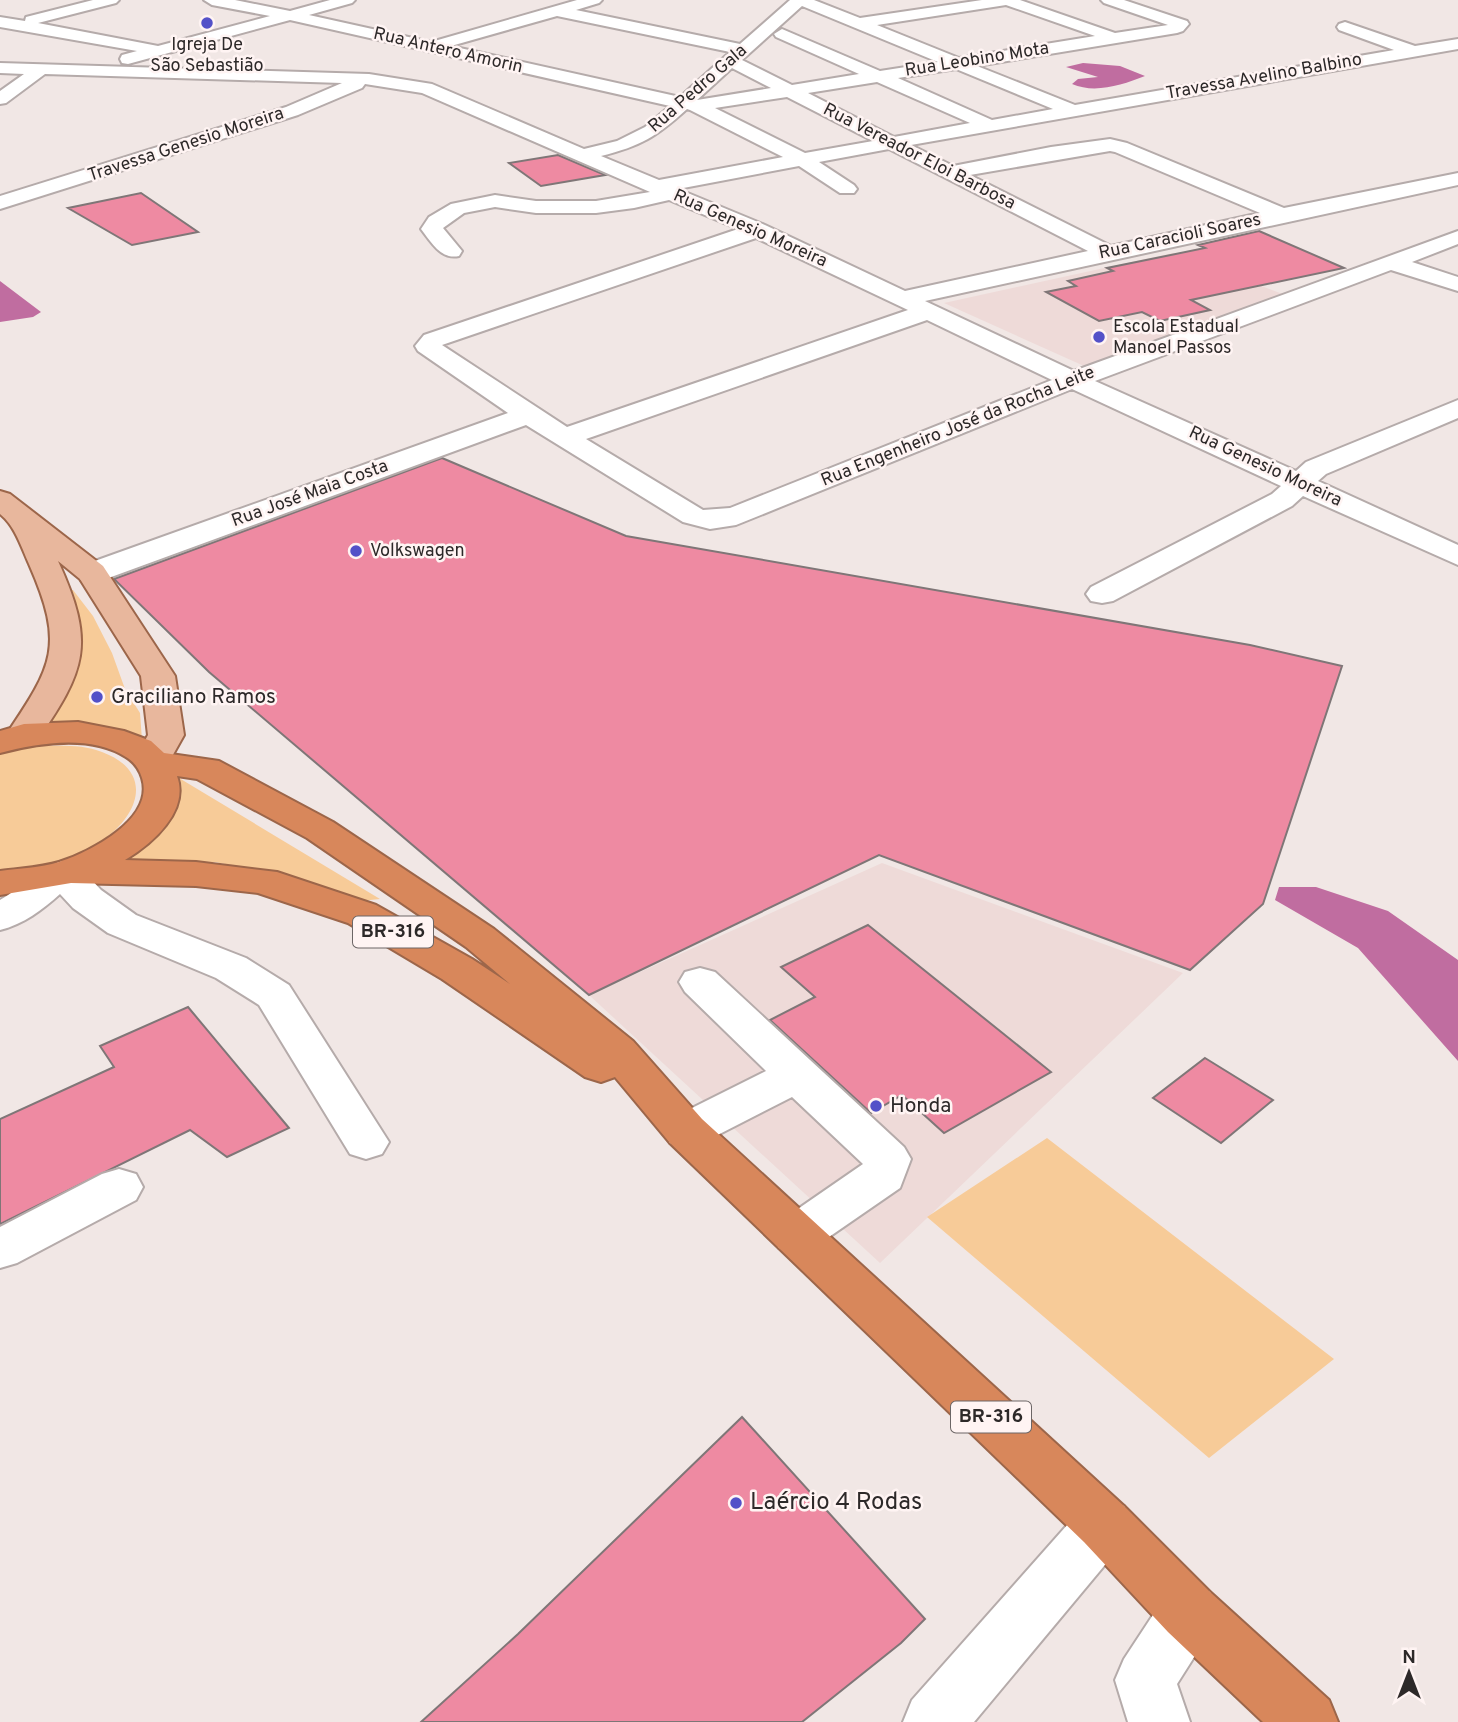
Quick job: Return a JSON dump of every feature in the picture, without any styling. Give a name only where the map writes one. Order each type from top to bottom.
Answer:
[{"type":"highway","name":"BR-316","points":[[8,738],[78,733],[112,738],[138,749],[153,762],[162,786],[156,809],[138,833],[108,854],[64,872]]},
{"type":"highway","name":"BR-316","points":[[153,762],[206,769],[320,830],[468,930],[618,1052],[679,1123],[1104,1524],[1189,1612],[1307,1722]]},
{"type":"highway","name":"BR-316","points":[[0,883],[64,872],[196,874],[263,881],[362,914],[457,969],[679,1123]]},
{"type":"main road","points":[[12,510],[92,573],[158,676],[166,734],[153,762]]},
{"type":"main road","points":[[8,738],[61,675],[66,654],[62,608],[12,510]]},
{"type":"street","points":[[17,24],[111,0]]},
{"type":"street","name":"Rua Antero Amorin","points":[[212,0],[690,105]]},
{"type":"street","points":[[89,70],[347,0]]},
{"type":"street","points":[[405,55],[594,0]]},
{"type":"street","points":[[775,0],[799,1],[859,23],[1071,110]]},
{"type":"street","points":[[903,0],[960,21]]},
{"type":"street","points":[[523,4],[743,50],[782,34],[1008,0],[1114,38]]},
{"type":"street","name":"Rua Leobino Mota","points":[[690,105],[1177,28],[1181,24],[1109,0]]},
{"type":"street","name":"Rua Pedro Gala","points":[[585,154],[640,139],[690,105],[743,50],[799,1]]},
{"type":"street","points":[[0,22],[158,51]]},
{"type":"street","points":[[1345,27],[1413,52]]},
{"type":"street","points":[[782,34],[1051,153]]},
{"type":"street","points":[[1012,40],[1038,50]]},
{"type":"street","name":"Travessa Avelino Balbino","points":[[451,251],[432,229],[436,222],[458,208],[495,201],[536,207],[596,207],[634,202],[663,190],[801,159],[1458,44]]},
{"type":"street","name":"Rua Vereador Eloi Barbosa","points":[[743,50],[789,90],[1108,253]]},
{"type":"street","name":"Rua Genesio Moreira","points":[[0,68],[329,78],[374,71],[426,88],[757,230],[1073,380],[1458,556]]},
{"type":"street","points":[[0,99],[42,69]]},
{"type":"street","name":"Travessa Genesio Moreira","points":[[0,203],[292,111],[374,71]]},
{"type":"street","points":[[0,104],[4,107],[0,114]]},
{"type":"street","points":[[690,105],[801,159],[847,189]]},
{"type":"street","points":[[949,173],[1091,146],[1120,147],[1282,215]]},
{"type":"street","name":"Rua Caracioli Soares","points":[[902,299],[1458,179]]},
{"type":"street","points":[[0,188],[25,195]]},
{"type":"street","points":[[757,230],[433,340],[427,346],[565,437],[929,311]]},
{"type":"street","name":"Rua Engenheiro José da Rocha Leite","points":[[565,437],[693,516],[710,520],[736,516],[1073,380],[1458,237]]},
{"type":"street","points":[[1390,262],[1458,284]]},
{"type":"street","points":[[1101,594],[1282,500],[1316,468],[1457,410]]},
{"type":"street","name":"Rua José Maia Costa","points":[[92,573],[528,415]]},
{"type":"street","points":[[0,917],[28,901],[64,872],[87,899],[122,924],[231,968],[274,995],[366,1142]]},
{"type":"street","points":[[700,982],[888,1159],[883,1176],[796,1234]]},
{"type":"street","points":[[679,1123],[797,1074]]},
{"type":"street","points":[[0,1249],[119,1187]]},
{"type":"street","points":[[934,1722],[1104,1524]]},
{"type":"street","points":[[1159,1722],[1145,1680],[1189,1612]]},
{"type":"shaded area","points":[[1083,63],[1120,66],[1145,76],[1108,87],[1081,87],[1072,84],[1078,79],[1098,77],[1066,67]]},
{"type":"shaded area","name":"Escola Estadual Manoel Passos","points":[[1173,253],[1288,296],[1093,370],[944,303]]},
{"type":"shaded area","points":[[0,281],[41,312],[33,317],[0,322]]},
{"type":"shaded area","name":"Graciliano Ramos","points":[[64,590],[73,590],[93,616],[112,653],[125,689],[140,713],[142,740],[46,727]]},
{"type":"shaded area","points":[[38,746],[87,748],[118,760],[128,769],[134,780],[134,803],[119,826],[107,837],[82,852],[42,865],[0,872],[0,753]]},
{"type":"shaded area","points":[[179,778],[380,899],[350,902],[287,876],[215,862],[119,861],[172,810]]},
{"type":"shaded area","name":"Honda","points":[[882,863],[1183,973],[880,1263],[589,995]]},
{"type":"shaded area","points":[[1279,887],[1316,887],[1388,911],[1458,960],[1458,1061],[1358,948],[1275,900]]},
{"type":"shaded area","points":[[1047,1138],[1334,1359],[1209,1458],[927,1217]]},
{"type":"building","points":[[558,155],[605,175],[541,186],[509,163]]},
{"type":"building","points":[[141,193],[198,232],[132,245],[68,208]]},
{"type":"building","points":[[1259,231],[1344,268],[1191,300],[1210,310],[1160,321],[1142,312],[1099,321],[1046,292],[1076,286],[1068,281],[1113,271],[1107,268],[1205,248],[1198,245]]},
{"type":"building","points":[[442,458],[626,536],[1250,645],[1342,666],[1263,904],[1190,970],[879,855],[589,995],[209,672],[114,579]]},
{"type":"building","points":[[868,925],[1051,1072],[944,1133],[902,1095],[871,1113],[770,1020],[815,997],[781,967]]},
{"type":"building","points":[[188,1007],[289,1128],[227,1157],[190,1130],[0,1224],[0,1119],[114,1067],[100,1046]]},
{"type":"building","points":[[1205,1058],[1273,1100],[1221,1143],[1153,1098]]},
{"type":"building","name":"Laércio 4 Rodas","points":[[742,1417],[925,1619],[901,1643],[802,1722],[421,1722],[518,1634]]},
{"type":"place","name":"Igreja De São Sebastião","points":[[207,23]]},
{"type":"place","name":"Escola Estadual Manoel Passos","points":[[1099,337]]},
{"type":"place","name":"Volkswagen","points":[[356,551]]},
{"type":"place","name":"Graciliano Ramos","points":[[97,697]]},
{"type":"place","name":"Honda","points":[[876,1106]]},
{"type":"place","name":"Laércio 4 Rodas","points":[[736,1503]]}]
